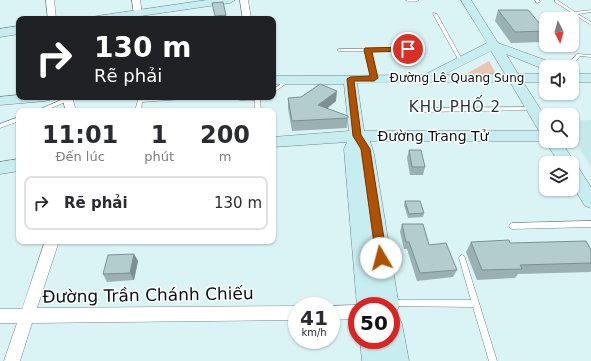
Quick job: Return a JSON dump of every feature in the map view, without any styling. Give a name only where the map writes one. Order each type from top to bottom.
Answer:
[{"type":"main road","points":[[118,16],[230,0]]},
{"type":"main road","points":[[466,0],[539,119]]},
{"type":"main road","points":[[0,32],[16,30]]},
{"type":"main road","points":[[425,78],[493,45],[539,62]]},
{"type":"main road","name":"Đường Lê Quang Sung","points":[[276,80],[539,78]]},
{"type":"main road","points":[[350,79],[357,136],[352,149],[367,297]]},
{"type":"main road","points":[[0,101],[16,100]]},
{"type":"main road","points":[[357,136],[361,140],[365,149],[387,297]]},
{"type":"main road","name":"Đường Trang Tử","points":[[276,142],[357,136],[539,136]]},
{"type":"main road","points":[[0,168],[16,165]]},
{"type":"main road","points":[[579,182],[591,201]]},
{"type":"main road","points":[[373,349],[374,361]]},
{"type":"main road","points":[[395,349],[397,361]]},
{"type":"street","points":[[50,0],[52,16]]},
{"type":"street","points":[[136,0],[138,13]]},
{"type":"street","points":[[244,0],[247,16]]},
{"type":"street","points":[[12,361],[51,244]]},
{"type":"street","name":"Đường Trần Chánh Chiếu","points":[[0,316],[288,313]]},
{"type":"lane","points":[[408,0],[417,0]]},
{"type":"lane","points":[[556,0],[574,12]]},
{"type":"lane","points":[[579,12],[591,11]]},
{"type":"lane","points":[[435,14],[461,60]]},
{"type":"lane","points":[[579,16],[591,24]]},
{"type":"lane","points":[[339,50],[408,49]]},
{"type":"lane","points":[[368,50],[374,78]]},
{"type":"lane","points":[[574,60],[579,55],[591,56]]},
{"type":"lane","points":[[276,90],[290,79]]},
{"type":"lane","points":[[46,108],[64,100]]},
{"type":"lane","points":[[139,108],[140,101],[154,100]]},
{"type":"lane","points":[[419,110],[533,109]]},
{"type":"lane","points":[[0,126],[16,120]]},
{"type":"lane","points":[[512,226],[591,224]]},
{"type":"lane","points":[[462,258],[493,361]]},
{"type":"lane","points":[[400,310],[476,304]]},
{"type":"shaded area","points":[[489,61],[496,74],[466,74]]},
{"type":"shaded area","points":[[591,120],[591,166],[579,148],[579,121]]},
{"type":"building","points":[[223,2],[226,15],[215,16],[212,3]]},
{"type":"building","points":[[498,10],[528,10],[539,23],[539,31],[515,32]]},
{"type":"building","points":[[320,84],[337,91],[318,105],[348,116],[348,118],[292,121],[288,98],[301,97]]},
{"type":"building","points":[[409,150],[421,150],[425,167],[412,167]]},
{"type":"building","points":[[405,201],[420,201],[424,213],[409,214]]},
{"type":"building","points":[[402,224],[423,224],[429,245],[446,243],[457,270],[420,273],[409,242],[406,242]]},
{"type":"building","points":[[509,240],[510,243],[586,241],[591,250],[591,263],[520,265],[522,269],[482,270],[471,242]]},
{"type":"building","points":[[134,254],[130,273],[103,274],[108,255]]},
{"type":"district","name":"KHU PHỐ 2","points":[[455,107]]},
{"type":"route","points":[[381,258],[365,149],[364,144],[357,136],[350,79],[374,78],[368,50],[408,49]]}]
